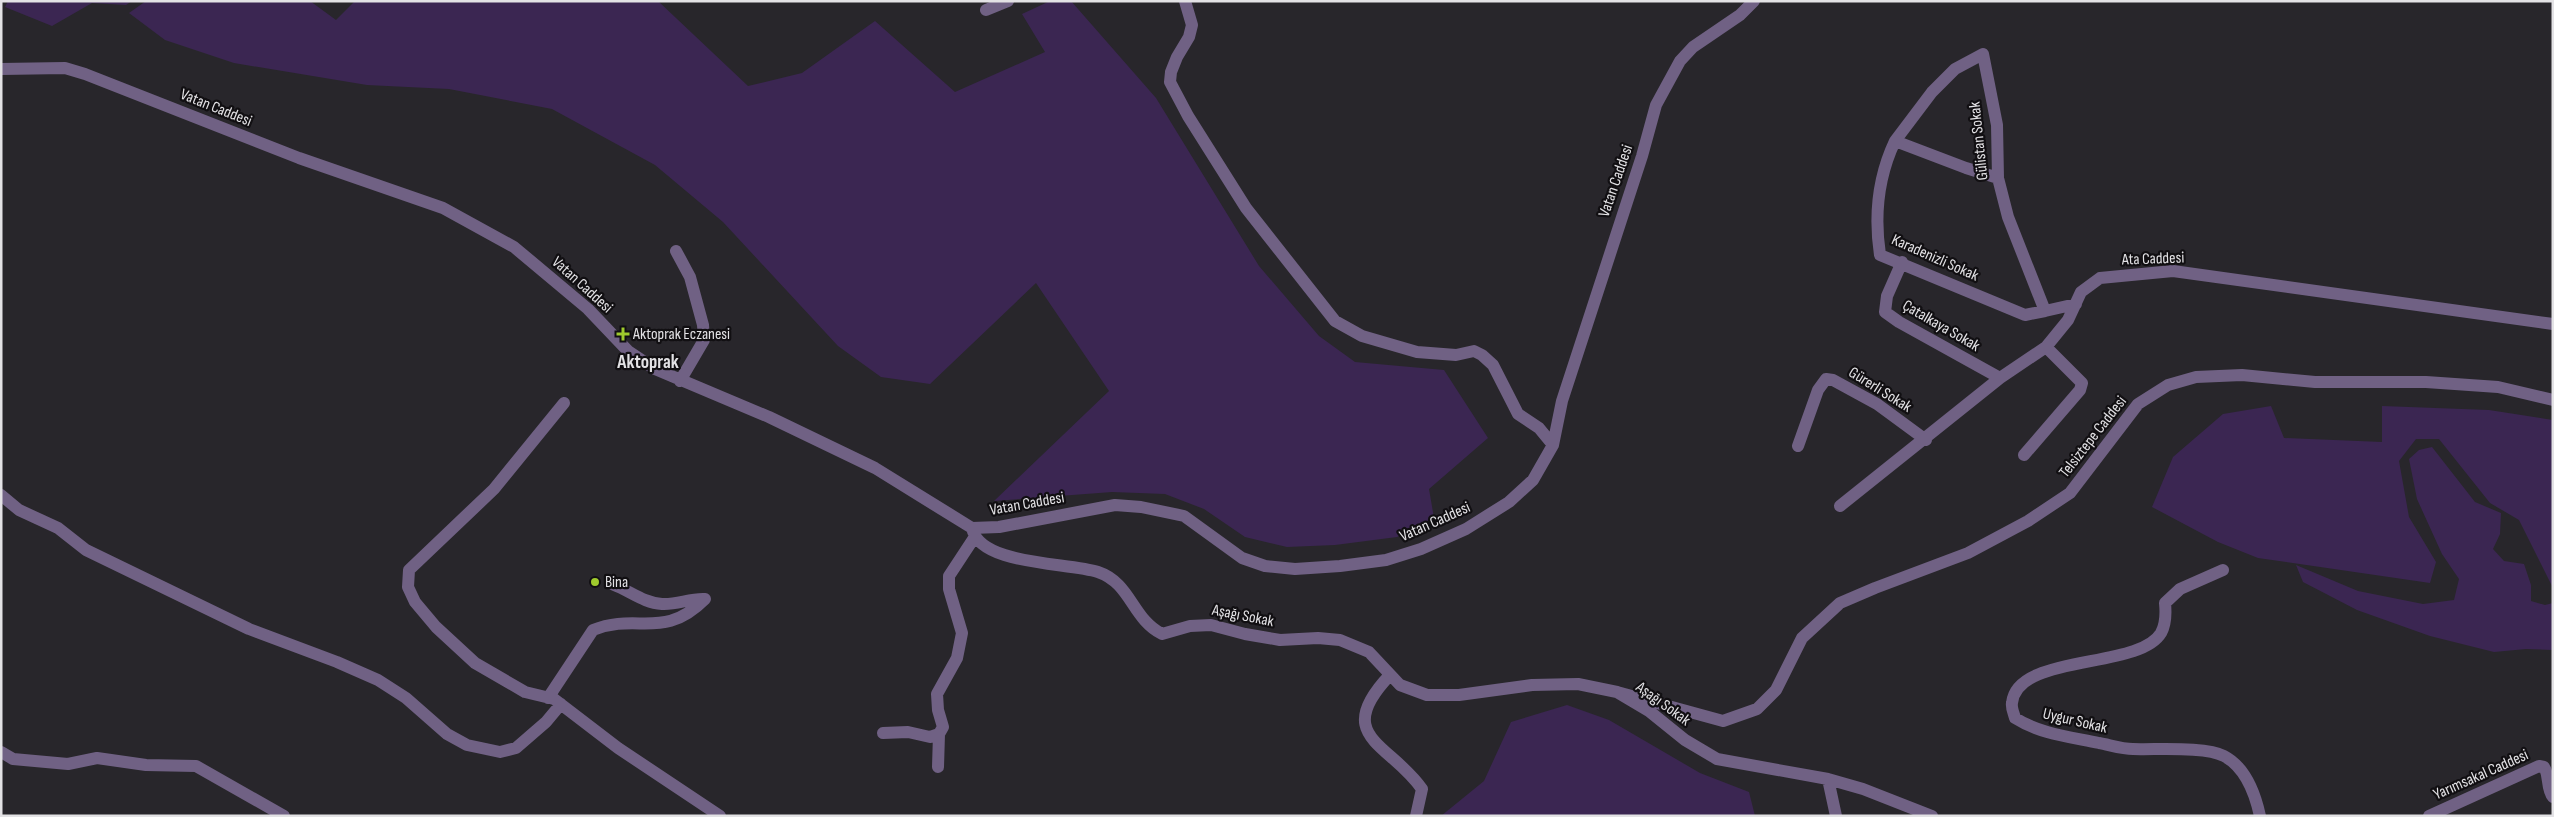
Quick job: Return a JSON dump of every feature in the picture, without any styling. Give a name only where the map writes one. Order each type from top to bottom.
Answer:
[{"type":"street","points":[[986,10],[1008,1]]},
{"type":"street","points":[[1185,1],[1192,25],[1189,37],[1176,57],[1170,82],[1188,116],[1246,208],[1335,321],[1362,336],[1417,352],[1456,354],[1474,351],[1482,355],[1493,365],[1518,414],[1539,428],[1553,445]]},
{"type":"street","name":"Vatan Caddesi","points":[[1,69],[65,68],[299,158],[443,208],[514,247],[588,309],[628,351],[655,369],[768,417],[875,468],[973,533],[1115,505],[1141,507],[1184,516],[1242,558],[1264,566],[1295,569],[1386,560],[1422,549],[1466,529],[1509,502],[1533,480],[1553,445],[1562,401],[1642,156],[1656,105],[1680,61],[1692,47],[1740,15],[1754,1]]},
{"type":"street","name":"Gülistan Sokak","points":[[1895,141],[1932,92],[1955,69],[1983,54],[1997,125],[1998,178],[2008,217],[2045,312]]},
{"type":"street","points":[[1895,141],[1998,178]]},
{"type":"street","name":"Karadenizli Sokak","points":[[1895,141],[1886,160],[1878,192],[1877,234],[1880,255],[1902,262],[2025,315],[2045,312]]},
{"type":"street","points":[[676,251],[690,277],[703,325],[704,340],[680,381]]},
{"type":"street","name":"Çatalkaya Sokak","points":[[1902,262],[1887,296],[1885,312],[1899,322],[2000,378]]},
{"type":"street","name":"Ata Caddesi","points":[[1840,506],[1926,440],[2000,378],[2046,347],[2068,320],[2081,292],[2100,278],[2173,271],[2553,324]]},
{"type":"street","points":[[2045,312],[2076,304]]},
{"type":"street","points":[[2024,455],[2080,390],[2082,383],[2046,347]]},
{"type":"street","name":"Telsiztepe Caddesi","points":[[1617,692],[1723,721],[1757,709],[1776,690],[1802,638],[1840,604],[1875,588],[1968,553],[2028,521],[2070,493],[2138,404],[2168,385],[2196,377],[2242,375],[2315,382],[2426,382],[2498,387],[2553,400]]},
{"type":"street","name":"Gürerli Sokak","points":[[1798,446],[1818,390],[1826,379],[1833,380],[1877,404],[1926,440]]},
{"type":"street","points":[[564,404],[494,489],[409,570],[408,587],[415,602],[436,627],[475,663],[525,692],[548,698],[560,704],[618,748],[720,816]]},
{"type":"street","points":[[1,495],[19,510],[58,528],[86,550],[248,629],[337,662],[378,680],[406,698],[447,734],[467,745],[500,752],[516,748],[546,722],[560,704]]},
{"type":"street","points":[[938,768],[939,734],[943,727],[938,710],[937,694],[957,658],[962,633],[949,589],[950,576],[973,533]]},
{"type":"street","name":"Aşağı Sokak","points":[[973,533],[985,546],[1026,561],[1098,572],[1118,582],[1149,628],[1162,634],[1190,626],[1211,625],[1244,634],[1280,640],[1318,638],[1340,640],[1368,652],[1400,685],[1426,695],[1459,696],[1532,685],[1578,684],[1617,692],[1649,711],[1684,740],[1717,759],[1828,779],[1862,789],[1932,816]]},
{"type":"street","name":"Uygur Sokak","points":[[2224,570],[2180,589],[2165,603],[2166,617],[2160,634],[2137,650],[2055,668],[2039,674],[2020,685],[2012,704],[2016,718],[2038,730],[2130,750],[2161,748],[2222,754],[2235,764],[2245,776],[2257,801],[2260,816]]},
{"type":"street","points":[[548,698],[593,630],[621,622],[647,625],[670,622],[693,611],[705,599],[696,598],[662,604],[641,599],[614,585]]},
{"type":"street","points":[[1390,675],[1372,694],[1365,709],[1365,718],[1374,742],[1416,780],[1422,789],[1416,816]]},
{"type":"street","points":[[883,732],[908,732],[930,737],[939,734]]},
{"type":"street","points":[[1,752],[13,759],[68,764],[97,758],[146,765],[196,766],[284,816]]},
{"type":"street","name":"Yarımsakal Caddesi","points":[[2429,816],[2539,766],[2547,770],[2548,786],[2553,797]]},
{"type":"street","points":[[1828,779],[1836,816]]},
{"type":"shaded area","points":[[8,1],[132,1],[126,5],[92,3],[52,26],[5,7]]},
{"type":"shaded area","points":[[146,1],[310,1],[336,20],[355,1],[658,1],[748,86],[802,73],[875,21],[955,92],[1045,52],[1022,14],[1050,1],[1071,1],[1156,98],[1259,266],[1319,336],[1355,362],[1444,370],[1488,438],[1429,489],[1434,518],[1397,537],[1335,545],[1287,547],[1245,537],[1204,509],[1165,494],[1112,492],[994,501],[1109,391],[1036,283],[930,384],[881,377],[838,346],[723,222],[655,165],[552,109],[449,89],[367,85],[234,63],[165,40],[129,13]]},
{"type":"shaded area","points":[[2271,406],[2284,438],[2382,442],[2382,406],[2489,410],[2553,420],[2553,588],[2519,520],[2490,503],[2439,439],[2416,439],[2399,461],[2409,517],[2436,562],[2430,583],[2258,558],[2218,542],[2152,507],[2173,457],[2223,414]]},
{"type":"shaded area","points":[[2432,447],[2475,502],[2501,513],[2500,534],[2493,549],[2504,561],[2524,564],[2531,585],[2531,601],[2545,605],[2553,603],[2553,650],[2526,649],[2494,652],[2430,636],[2357,610],[2303,582],[2296,565],[2358,591],[2423,604],[2454,600],[2459,579],[2442,554],[2417,499],[2409,459],[2419,450]]},
{"type":"shaded area","points":[[1567,705],[1609,720],[1700,773],[1749,792],[1755,816],[1441,816],[1484,781],[1511,722]]},
{"type":"place","name":"Aktoprak Eczanesi","points":[[623,334]]},
{"type":"place","name":"Bina","points":[[595,582]]},
{"type":"district","name":"Aktoprak","points":[[648,362]]}]
